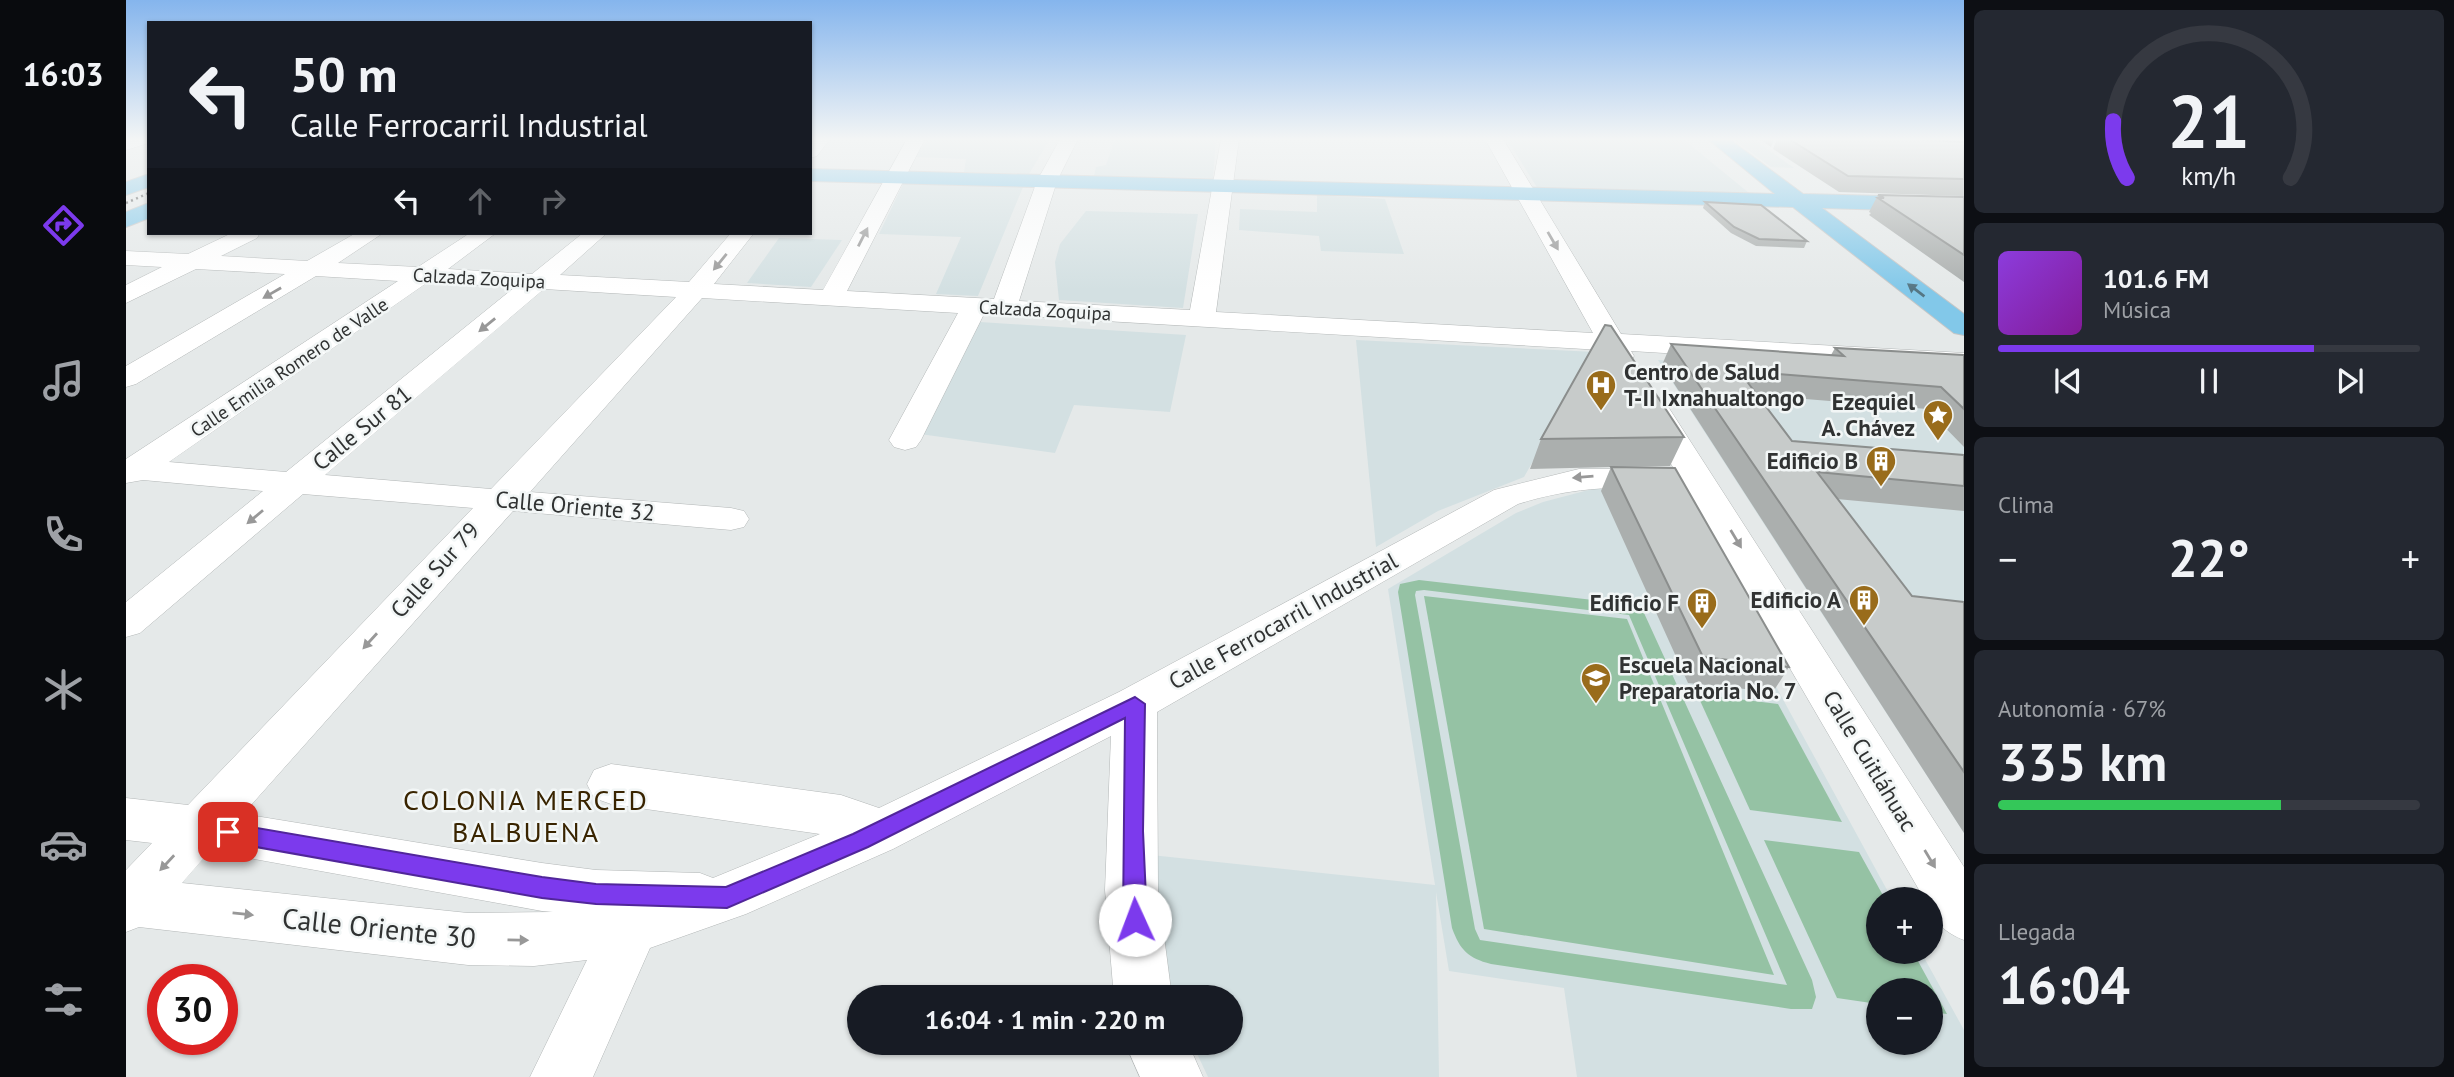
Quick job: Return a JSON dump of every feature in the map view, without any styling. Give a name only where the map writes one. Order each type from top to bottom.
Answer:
[{"type":"main road","points":[[1346,189],[1964,205]]},
{"type":"main road","points":[[1787,189],[1964,327]]},
{"type":"main road","points":[[126,220],[147,211]]},
{"type":"street","points":[[831,298],[888,189]]},
{"type":"street","points":[[1004,307],[1044,189]]},
{"type":"street","points":[[1202,318],[1222,189]]},
{"type":"street","name":"Calle Cuitláhuac","points":[[1523,189],[1611,341],[1700,481],[1964,915]]},
{"type":"street","points":[[126,295],[245,235]]},
{"type":"street","points":[[126,377],[370,235]]},
{"type":"street","name":"Calle Emilia Romero de Valle","points":[[129,471],[482,235]]},
{"type":"street","name":"Calle Sur 81","points":[[550,283],[594,235]]},
{"type":"street","name":"Calle Sur 81","points":[[126,623],[295,483],[615,235]]},
{"type":"street","name":"Calle Sur 79","points":[[128,903],[201,828],[499,500],[696,290],[741,235]]},
{"type":"street","name":"Calzada Zoquipa","points":[[126,258],[1964,362]]},
{"type":"street","points":[[905,440],[975,306]]},
{"type":"street","name":"Calle Oriente 32","points":[[129,471],[731,519]]},
{"type":"street","name":"Calle Ferrocarril Industrial","points":[[640,913],[727,897],[875,834],[1135,704],[1506,497],[1544,482],[1586,477],[1630,475],[1700,481]]},
{"type":"street","points":[[1135,704],[1133,882],[1137,970],[1140,985]]},
{"type":"street","points":[[611,784],[841,816],[858,821],[875,834]]},
{"type":"street","points":[[126,819],[201,828],[542,887],[640,913],[561,1077]]},
{"type":"street","name":"Calle Oriente 30","points":[[128,903],[468,939],[534,940],[640,913]]},
{"type":"street","points":[[1161,1055],[1172,1077]]},
{"type":"shaded area","points":[[900,189],[1022,189],[978,296],[936,294],[961,237],[879,234]]},
{"type":"shaded area","points":[[1552,189],[1744,189],[1749,193]]},
{"type":"shaded area","points":[[1317,195],[1385,199],[1404,254],[1321,251],[1319,236],[1239,230],[1240,209],[1317,212]]},
{"type":"shaded area","points":[[1086,211],[1198,214],[1183,308],[1059,300],[1055,262],[1060,244]]},
{"type":"shaded area","points":[[779,238],[842,240],[811,287],[747,283]]},
{"type":"shaded area","points":[[980,322],[1186,335],[1170,412],[1074,405],[1055,453],[920,434]]},
{"type":"shaded area","points":[[1356,340],[1595,352],[1524,477],[1438,511],[1376,547]]},
{"type":"shaded area","name":"Escuela Nacional Preparatoria No. 7","points":[[1658,360],[1964,377],[1964,833],[1804,586]]},
{"type":"shaded area","name":"Escuela Nacional Preparatoria No. 7","points":[[1666,485],[1885,887],[1866,887],[1866,964],[1928,964],[1935,978],[1866,978],[1866,1055],[1943,1055],[1943,992],[1964,1030],[1964,1077],[1577,1077],[1564,988],[1449,971],[1436,892],[1439,1077],[1208,1077],[1198,1055],[1243,1055],[1243,985],[1168,985],[1151,855],[1435,885],[1388,589],[1516,513],[1543,502],[1600,487]]},
{"type":"green space","points":[[1419,580],[1619,603],[1634,606],[1644,613],[1812,980],[1816,997],[1812,1009],[1791,1009],[1491,964],[1466,952],[1452,928],[1398,592],[1400,584]],"holes":[[[1416,591],[1629,615],[1787,985],[1480,940],[1475,929]]]},
{"type":"green space","points":[[1424,596],[1627,619],[1774,975],[1484,929]]},
{"type":"green space","points":[[1697,694],[1778,704],[1842,822],[1750,810]]},
{"type":"green space","points":[[1764,840],[1859,852],[1878,887],[1866,887],[1866,964],[1920,964],[1927,978],[1866,978],[1866,1002],[1837,998]]},
{"type":"building","points":[[1878,195],[1964,197],[1964,255],[1878,198],[1884,198]]},
{"type":"building","points":[[1705,202],[1761,205],[1807,241],[1759,239],[1734,227]]},
{"type":"building","points":[[1605,325],[1611,326],[1684,437],[1541,439]]},
{"type":"building","points":[[1671,344],[1844,356],[1835,348],[1964,355],[1964,409],[1941,387],[1739,371],[1792,441],[1964,455],[1964,486],[1817,472],[1912,596],[1964,602],[1964,772]]},
{"type":"building","points":[[1611,467],[1675,468],[1789,667],[1703,657]]},
{"type":"railway","points":[[126,203],[147,194]]},
{"type":"place","name":"Centro de Salud T-II Ixnahualtongo","points":[[1601,412]]},
{"type":"place","name":"Ezequiel A. Chávez","points":[[1938,442]]},
{"type":"place","name":"Edificio B","points":[[1881,488]]},
{"type":"place","name":"Edificio A","points":[[1864,627]]},
{"type":"place","name":"Edificio F","points":[[1702,630]]},
{"type":"place","name":"Escuela Nacional Preparatoria No. 7","points":[[1596,705]]},
{"type":"district","name":"COLONIA MERCED BALBUENA","points":[[526,816]]},
{"type":"route","points":[[228,832],[542,887],[596,894],[727,897],[861,841],[1135,704],[1132,831],[1135,920]]}]
